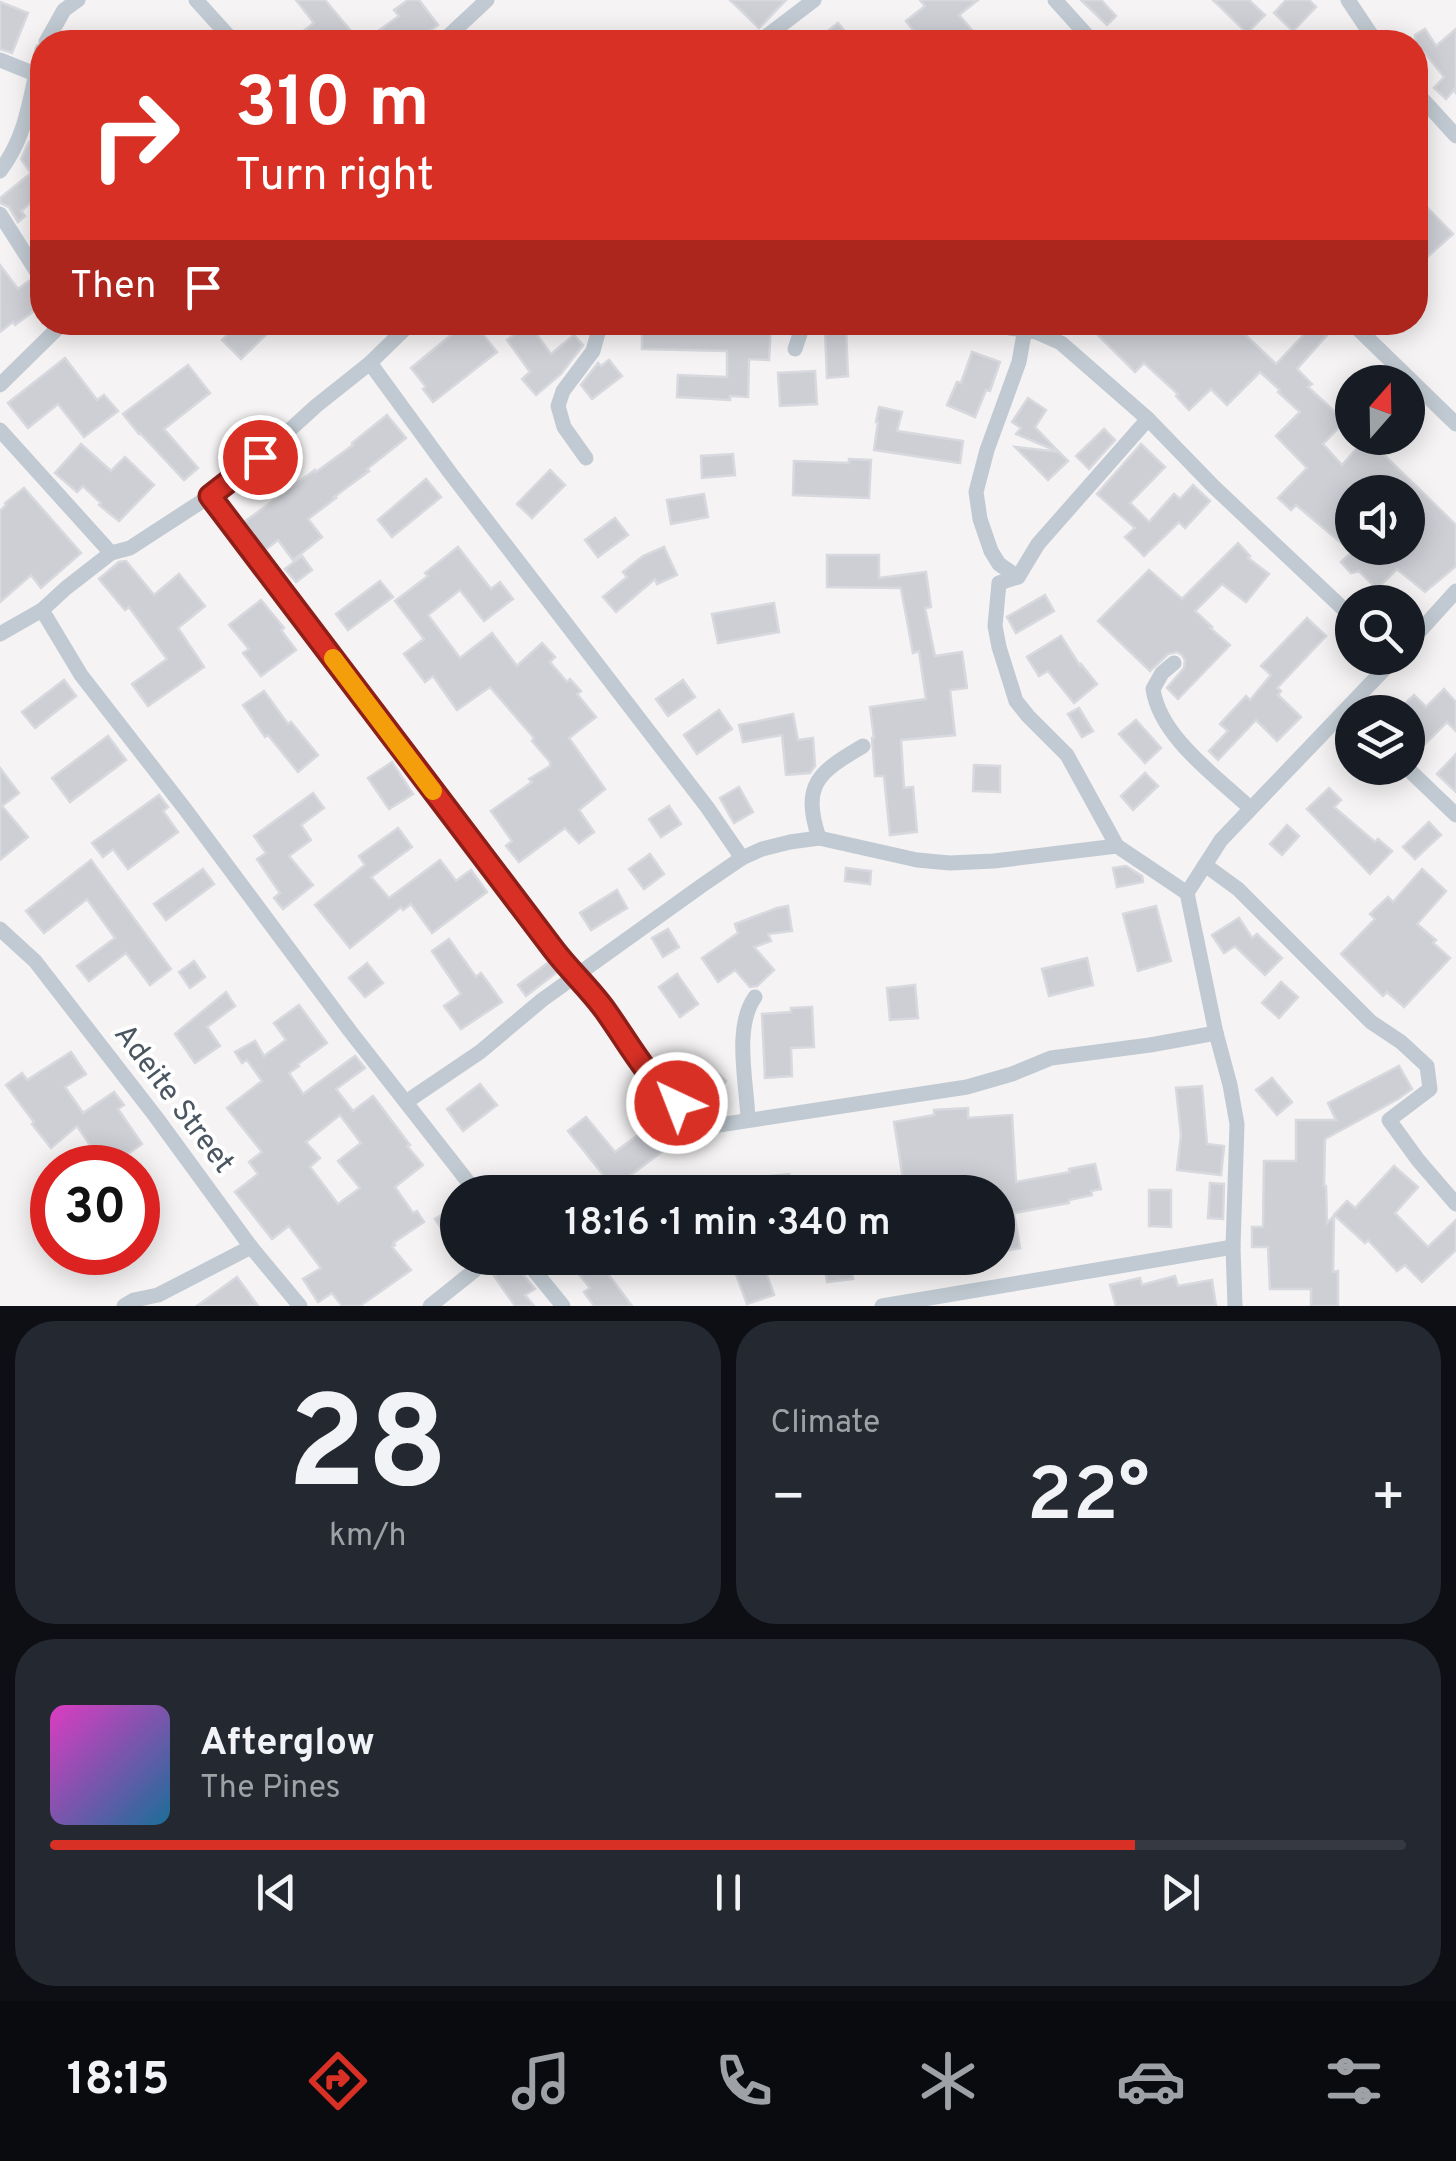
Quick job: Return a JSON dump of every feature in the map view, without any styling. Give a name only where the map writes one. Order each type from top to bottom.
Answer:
[{"type":"street","points":[[53,30],[64,10],[78,0]]},
{"type":"street","points":[[196,0],[223,30]]},
{"type":"street","points":[[775,30],[814,0]]},
{"type":"street","points":[[1055,0],[1082,30]]},
{"type":"street","points":[[1348,0],[1368,30]]},
{"type":"street","points":[[452,30],[475,4]]},
{"type":"street","points":[[0,60],[30,72]]},
{"type":"street","points":[[0,172],[21,136],[30,103]]},
{"type":"street","points":[[1428,105],[1456,136]]},
{"type":"street","points":[[0,214],[30,261]]},
{"type":"street","points":[[0,386],[51,335]]},
{"type":"street","points":[[0,634],[42,610],[111,553],[130,548],[210,496],[399,335]]},
{"type":"street","points":[[586,458],[564,427],[558,406],[562,390],[593,351],[598,335]]},
{"type":"street","points":[[794,350],[799,335]]},
{"type":"street","points":[[1018,577],[999,564],[991,552],[976,492],[1019,362],[1024,335]]},
{"type":"street","points":[[1046,335],[1061,343],[1148,419],[1335,601]]},
{"type":"street","points":[[1364,335],[1456,424]]},
{"type":"street","points":[[370,363],[742,858]]},
{"type":"street","points":[[1148,419],[1038,544],[1018,577],[999,583],[995,626],[1016,702],[1067,755],[1117,846],[1187,893],[1237,1124],[1235,1306]]},
{"type":"street","points":[[0,430],[111,553]]},
{"type":"street","points":[[210,496],[575,977],[604,1008],[630,1051],[660,1088],[693,1118],[710,1125],[967,1087],[1051,1058],[1216,1033]]},
{"type":"street","points":[[1425,626],[1456,592]]},
{"type":"street","points":[[42,610],[82,675],[463,1175]]},
{"type":"street","points":[[1174,663],[1162,673],[1153,689],[1161,715],[1182,744],[1250,808]]},
{"type":"street","points":[[1363,695],[1380,675]]},
{"type":"street","points":[[1187,893],[1220,840],[1335,726]]},
{"type":"street","points":[[818,838],[811,807],[814,787],[829,768],[863,746]]},
{"type":"street","points":[[1425,785],[1456,815]]},
{"type":"street","points":[[406,1102],[480,1052],[525,1013],[742,858],[790,842],[818,838],[917,860],[950,863],[1117,846]]},
{"type":"street","points":[[1205,865],[1238,889],[1370,1022],[1402,1042],[1427,1066],[1430,1090],[1389,1120],[1456,1204]]},
{"type":"street","name":"Adeite Street","points":[[0,929],[35,961],[300,1306]]},
{"type":"street","points":[[748,1120],[743,1025],[755,998]]},
{"type":"street","points":[[124,1306],[158,1295],[251,1247]]},
{"type":"street","points":[[882,1306],[1233,1247]]},
{"type":"street","points":[[430,1306],[469,1275]]},
{"type":"street","points":[[538,1275],[563,1306]]},
{"type":"building","points":[[296,0],[325,0],[350,30],[305,30],[314,23]]},
{"type":"building","points":[[408,0],[419,0],[438,25],[431,30],[380,30],[399,16],[394,10]]},
{"type":"building","points":[[730,0],[786,0],[759,28]]},
{"type":"building","points":[[920,0],[978,0],[959,15],[972,30],[913,30],[906,21],[925,6]]},
{"type":"building","points":[[1081,0],[1101,0],[1116,16],[1107,25]]},
{"type":"building","points":[[1213,0],[1249,0],[1265,15],[1250,30],[1244,30]]},
{"type":"building","points":[[1286,0],[1309,0],[1316,7],[1294,30],[1274,13]]},
{"type":"building","points":[[0,2],[28,13],[12,53],[0,49]]},
{"type":"building","points":[[1456,29],[1456,93],[1454,90],[1446,99],[1434,88],[1444,77],[1428,57],[1428,34],[1436,46]]},
{"type":"building","points":[[30,141],[30,172],[21,159]]},
{"type":"building","points":[[30,174],[30,203],[21,211],[25,216],[18,222],[0,198]]},
{"type":"building","points":[[1428,208],[1453,234],[1428,256]]},
{"type":"building","points":[[0,265],[18,289],[30,282],[30,314],[0,332]]},
{"type":"building","points":[[227,335],[266,335],[241,359],[222,340]]},
{"type":"building","points":[[451,335],[483,335],[497,352],[433,402],[411,368]]},
{"type":"building","points":[[514,335],[537,335],[551,354],[574,335],[583,345],[561,374],[536,395],[522,379],[530,372],[507,340]]},
{"type":"building","points":[[642,335],[770,335],[769,360],[749,359],[748,397],[730,396],[730,400],[677,397],[678,375],[727,377],[727,351],[642,349]]},
{"type":"building","points":[[825,335],[846,335],[848,376],[827,378]]},
{"type":"building","points":[[1098,335],[1246,335],[1276,364],[1304,335],[1327,335],[1297,369],[1312,384],[1308,387],[1335,412],[1335,431],[1323,444],[1342,465],[1351,455],[1384,455],[1405,475],[1335,475],[1335,538],[1296,505],[1291,510],[1278,498],[1307,468],[1276,436],[1300,412],[1280,390],[1260,372],[1227,405],[1211,389],[1189,410],[1178,394],[1144,363],[1135,372]]},
{"type":"building","points":[[972,352],[1000,362],[975,417],[947,405],[957,382],[961,383]]},
{"type":"building","points":[[65,358],[97,400],[104,395],[118,411],[84,437],[58,404],[28,428],[8,403]]},
{"type":"building","points":[[609,360],[622,376],[592,399],[581,385],[598,363],[601,366]]},
{"type":"building","points":[[188,365],[210,393],[164,429],[198,468],[184,480],[123,414]]},
{"type":"building","points":[[815,371],[817,404],[780,406],[778,373]]},
{"type":"building","points":[[1028,398],[1046,410],[1035,427],[1059,452],[1016,434],[1021,428],[1012,422]]},
{"type":"building","points":[[879,407],[902,412],[897,431],[963,441],[960,463],[874,450]]},
{"type":"building","points":[[387,415],[406,438],[308,519],[322,537],[293,560],[278,540],[265,550],[244,522],[353,445]]},
{"type":"building","points":[[1104,429],[1115,440],[1089,469],[1076,456]]},
{"type":"building","points":[[81,444],[111,471],[125,457],[154,485],[119,521],[83,486],[77,492],[55,473]]},
{"type":"building","points":[[1141,444],[1165,467],[1130,503],[1149,522],[1174,494],[1180,499],[1193,485],[1210,501],[1185,528],[1179,522],[1144,556],[1125,537],[1135,528],[1097,494]]},
{"type":"building","points":[[1015,447],[1059,452],[1068,461],[1048,480]]},
{"type":"building","points":[[733,454],[735,475],[702,478],[701,456]]},
{"type":"building","points":[[849,459],[871,460],[869,498],[793,495],[794,461],[849,463]]},
{"type":"building","points":[[550,470],[565,485],[532,518],[517,504]]},
{"type":"building","points":[[426,479],[441,497],[392,537],[378,520]]},
{"type":"building","points":[[24,488],[81,553],[41,588],[31,575],[0,602],[0,511]]},
{"type":"building","points":[[704,494],[708,517],[671,524],[667,500]]},
{"type":"building","points":[[1425,495],[1456,525],[1456,566],[1425,592],[1425,585],[1416,585],[1397,569],[1381,585],[1373,585],[1359,571],[1351,573],[1344,565],[1425,565]]},
{"type":"building","points":[[615,518],[628,535],[598,557],[585,540]]},
{"type":"building","points":[[1238,543],[1248,558],[1269,574],[1246,602],[1222,584],[1195,611],[1230,645],[1178,699],[1167,688],[1184,668],[1182,655],[1168,654],[1150,671],[1098,621],[1149,570],[1182,599]]},
{"type":"building","points":[[458,547],[491,589],[500,582],[513,599],[484,621],[460,590],[428,615],[460,658],[492,633],[517,666],[542,643],[555,657],[550,662],[581,691],[577,694],[596,717],[569,738],[605,789],[579,810],[594,832],[579,843],[565,828],[519,862],[506,846],[512,841],[491,811],[532,782],[529,779],[550,766],[550,762],[490,687],[457,710],[433,676],[425,682],[404,654],[424,639],[395,601]]},
{"type":"building","points":[[664,547],[677,575],[657,584],[655,579],[616,612],[603,597],[627,577],[623,572],[643,556]]},
{"type":"building","points":[[827,555],[879,555],[879,578],[926,572],[931,607],[925,608],[935,656],[962,652],[967,688],[950,690],[955,735],[901,740],[904,788],[913,787],[917,832],[890,835],[884,776],[875,776],[872,738],[870,707],[926,699],[919,651],[913,653],[901,588],[827,587]]},
{"type":"building","points":[[302,556],[312,570],[296,582],[285,569]]},
{"type":"building","points":[[126,561],[154,595],[179,574],[205,606],[178,628],[204,667],[148,706],[132,684],[167,659],[129,607],[125,610],[99,579],[119,562]]},
{"type":"building","points":[[380,581],[393,597],[348,630],[336,614]]},
{"type":"building","points":[[1045,595],[1054,611],[1016,633],[1007,617]]},
{"type":"building","points":[[261,600],[296,650],[261,676],[243,653],[249,649],[229,625]]},
{"type":"building","points":[[774,603],[779,632],[718,643],[712,614]]},
{"type":"building","points":[[1307,618],[1326,636],[1277,688],[1281,691],[1278,695],[1301,717],[1277,741],[1256,720],[1218,760],[1209,751],[1228,731],[1220,724],[1246,696],[1250,700],[1271,675],[1261,666]]},
{"type":"building","points":[[1061,636],[1097,684],[1074,703],[1048,671],[1039,676],[1027,657]]},
{"type":"building","points":[[64,680],[76,696],[35,728],[22,712]]},
{"type":"building","points":[[683,680],[695,697],[668,716],[656,699]]},
{"type":"building","points":[[1444,689],[1456,702],[1456,731],[1447,722],[1425,744],[1426,707]]},
{"type":"building","points":[[264,691],[318,755],[298,772],[268,735],[265,737],[243,705]]},
{"type":"building","points":[[1079,708],[1093,731],[1082,737],[1068,714]]},
{"type":"building","points":[[719,710],[732,729],[697,754],[684,735]]},
{"type":"building","points":[[793,714],[798,740],[813,738],[815,766],[810,773],[786,775],[782,735],[743,742],[739,725]]},
{"type":"building","points":[[1136,720],[1161,748],[1145,763],[1119,734]]},
{"type":"building","points":[[108,736],[126,760],[70,802],[52,778]]},
{"type":"building","points":[[1456,754],[1456,792],[1437,774]]},
{"type":"building","points":[[392,762],[413,794],[389,809],[368,778]]},
{"type":"building","points":[[974,765],[1000,766],[1000,792],[973,791]]},
{"type":"building","points":[[0,768],[19,793],[2,806],[28,837],[0,860]]},
{"type":"building","points":[[1145,773],[1158,786],[1133,810],[1121,796]]},
{"type":"building","points":[[739,787],[753,812],[734,823],[720,798]]},
{"type":"building","points":[[1329,788],[1341,800],[1334,807],[1375,842],[1378,839],[1392,851],[1370,874],[1307,809]]},
{"type":"building","points":[[313,793],[324,808],[301,825],[311,840],[289,856],[313,885],[283,909],[274,898],[280,893],[257,859],[266,853],[254,836]]},
{"type":"building","points":[[159,795],[168,807],[163,811],[178,832],[128,869],[113,849],[103,857],[92,843]]},
{"type":"building","points":[[669,806],[681,824],[661,837],[649,819]]},
{"type":"building","points":[[1429,822],[1441,835],[1415,859],[1403,847]]},
{"type":"building","points":[[1287,825],[1299,836],[1282,855],[1270,844]]},
{"type":"building","points":[[398,828],[412,847],[371,877],[389,898],[440,860],[456,881],[471,870],[487,892],[432,933],[411,904],[403,910],[401,907],[350,948],[315,905],[365,865],[359,856]]},
{"type":"building","points":[[650,854],[664,874],[644,889],[629,869]]},
{"type":"building","points":[[91,860],[171,969],[150,985],[126,953],[89,981],[77,966],[115,938],[87,899],[44,933],[26,911]]},
{"type":"building","points":[[1126,866],[1142,876],[1143,882],[1117,887],[1113,868]]},
{"type":"building","points":[[846,868],[871,871],[870,884],[845,881]]},
{"type":"building","points":[[203,869],[214,884],[166,920],[154,904]]},
{"type":"building","points":[[1422,869],[1446,891],[1417,924],[1450,958],[1404,1007],[1387,992],[1383,996],[1341,954],[1375,919],[1370,914],[1388,897],[1393,902]]},
{"type":"building","points":[[617,890],[627,908],[591,930],[580,913]]},
{"type":"building","points":[[788,906],[792,931],[768,934],[771,941],[754,947],[774,970],[757,986],[750,987],[735,970],[718,982],[702,958],[738,933],[735,924]]},
{"type":"building","points":[[1156,906],[1171,961],[1138,971],[1123,914]]},
{"type":"building","points":[[1239,918],[1252,938],[1257,934],[1282,958],[1265,975],[1235,946],[1224,953],[1212,935]]},
{"type":"building","points":[[668,929],[679,947],[663,957],[652,938]]},
{"type":"building","points":[[449,939],[476,977],[481,973],[502,1002],[461,1029],[444,1006],[461,994],[432,951]]},
{"type":"building","points":[[1087,958],[1093,985],[1049,996],[1042,969]]},
{"type":"building","points":[[194,961],[205,977],[190,988],[179,972]]},
{"type":"building","points":[[549,962],[557,972],[526,996],[518,985]]},
{"type":"building","points":[[367,963],[383,983],[365,997],[349,978]]},
{"type":"building","points":[[677,974],[698,1004],[680,1017],[659,987]]},
{"type":"building","points":[[1281,982],[1298,997],[1279,1018],[1262,1003]]},
{"type":"building","points":[[915,985],[918,1018],[890,1020],[887,988]]},
{"type":"building","points":[[226,992],[235,1006],[207,1027],[220,1046],[195,1063],[175,1034]]},
{"type":"building","points":[[299,1005],[327,1043],[289,1073],[303,1094],[355,1056],[365,1068],[336,1089],[353,1111],[373,1096],[423,1165],[395,1187],[424,1222],[393,1243],[392,1247],[411,1270],[360,1306],[342,1306],[332,1293],[318,1302],[303,1279],[321,1268],[289,1226],[272,1239],[235,1192],[258,1174],[249,1162],[262,1152],[227,1108],[262,1081],[247,1060],[242,1063],[235,1052],[255,1041],[264,1056],[286,1040],[274,1023]],"holes":[[[340,1115],[361,1143],[338,1161],[360,1188],[338,1204],[310,1167],[320,1158],[306,1142]]]},
{"type":"building","points":[[812,1007],[814,1047],[791,1048],[792,1076],[765,1078],[762,1014]]},
{"type":"building","points":[[71,1052],[86,1074],[65,1087],[83,1113],[114,1092],[124,1105],[118,1109],[142,1144],[90,1145],[77,1126],[55,1145],[49,1145],[6,1085],[22,1073],[27,1080]]},
{"type":"building","points":[[707,1063],[726,1081],[702,1109],[681,1092]]},
{"type":"building","points":[[1399,1066],[1412,1089],[1325,1139],[1324,1186],[1327,1223],[1334,1216],[1333,1272],[1338,1271],[1338,1306],[1311,1306],[1311,1289],[1270,1289],[1268,1247],[1252,1247],[1252,1227],[1263,1227],[1264,1161],[1296,1161],[1296,1120],[1336,1120],[1328,1103]]},
{"type":"building","points":[[1272,1078],[1292,1102],[1277,1115],[1256,1090]]},
{"type":"building","points":[[480,1084],[497,1105],[463,1131],[447,1109]]},
{"type":"building","points":[[1202,1086],[1207,1144],[1224,1146],[1221,1175],[1177,1170],[1181,1135],[1176,1088]]},
{"type":"building","points":[[968,1108],[968,1118],[1012,1115],[1016,1182],[1095,1164],[1101,1189],[1069,1203],[1015,1213],[1015,1175],[902,1175],[894,1122],[934,1115],[934,1110]]},
{"type":"building","points":[[586,1117],[615,1152],[658,1120],[675,1142],[631,1175],[603,1175],[568,1131]]},
{"type":"building","points":[[1394,1166],[1418,1187],[1395,1213],[1428,1247],[1456,1220],[1456,1250],[1422,1282],[1405,1265],[1397,1271],[1368,1240],[1365,1243],[1334,1215],[1347,1201],[1355,1208]]},
{"type":"building","points":[[1210,1183],[1224,1184],[1223,1219],[1208,1218]]},
{"type":"building","points":[[1149,1190],[1171,1190],[1171,1227],[1149,1226]]},
{"type":"building","points":[[1015,1219],[1020,1248],[1015,1249]]},
{"type":"building","points":[[524,1275],[535,1289],[525,1295],[534,1306],[515,1306],[494,1276]]},
{"type":"building","points":[[580,1275],[609,1275],[632,1306],[594,1306],[584,1292],[590,1288]]},
{"type":"building","points":[[736,1275],[767,1275],[774,1295],[747,1304]]},
{"type":"building","points":[[826,1275],[852,1275],[853,1279],[827,1282]]},
{"type":"building","points":[[1175,1276],[1178,1286],[1212,1280],[1216,1306],[1116,1306],[1110,1285],[1140,1278],[1142,1285]]},
{"type":"building","points":[[237,1277],[258,1306],[197,1306]]},
{"type":"slow traffic","points":[[333,658],[433,791]]},
{"type":"route","points":[[260,457],[210,496],[554,950],[604,1008],[630,1051],[677,1103]]}]
